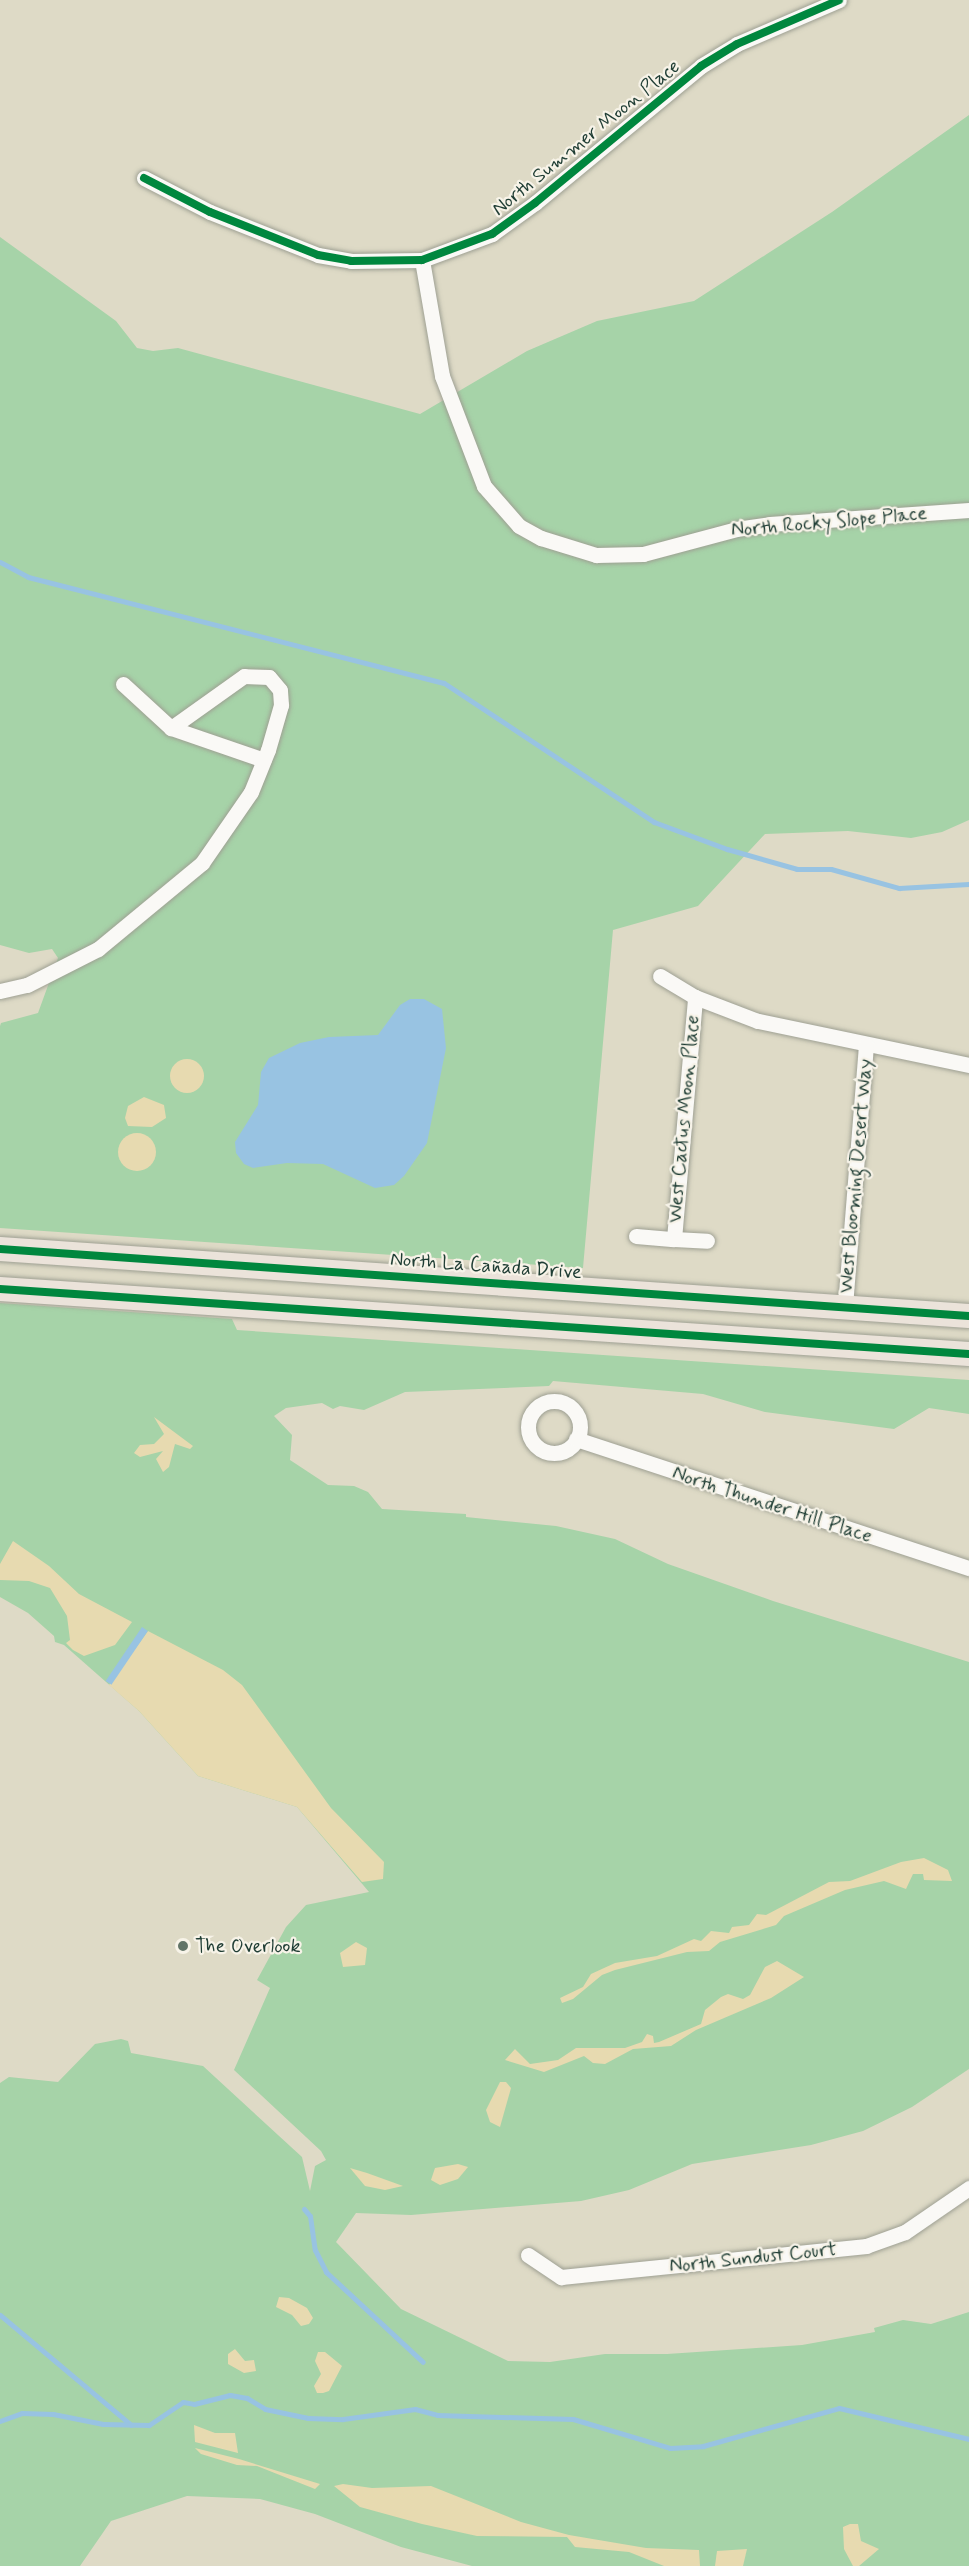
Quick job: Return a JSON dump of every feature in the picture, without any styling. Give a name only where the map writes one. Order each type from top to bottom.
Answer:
[{"type":"main road","name":"North La Cañada Drive","points":[[0,1249],[969,1316]]},
{"type":"main road","points":[[515,1322],[518,1284]]},
{"type":"main road","points":[[0,1289],[969,1354]]},
{"type":"street","name":"North Summer Moon Place","points":[[144,178],[210,212],[318,255],[351,261],[422,260],[492,234],[535,204],[710,60],[737,44],[840,0]]},
{"type":"street","name":"North Rocky Slope Place","points":[[422,260],[442,376],[484,486],[519,526],[541,538],[596,555],[625,555],[770,524],[969,510]]},
{"type":"street","points":[[0,991],[27,985],[98,949],[202,863],[232,824],[264,760],[281,705],[280,690],[269,677],[254,675],[236,680],[171,728]]},
{"type":"street","points":[[123,684],[171,728],[264,760]]},
{"type":"street","points":[[660,976],[695,997],[758,1021],[969,1065]]},
{"type":"street","name":"West Cactus Moon Place","points":[[636,1236],[674,1239],[695,997]]},
{"type":"street","name":"West Blooming Desert Way","points":[[846,1306],[866,1045]]},
{"type":"street","points":[[674,1239],[706,1240]]},
{"type":"street","name":"North Thunder Hill Place","points":[[576,1439],[969,1568]]},
{"type":"street","name":"North Sundust Court","points":[[528,2255],[561,2277],[866,2246],[905,2232],[969,2188]]},
{"type":"green space","points":[[969,115],[969,820],[942,832],[911,838],[848,831],[765,834],[698,906],[613,930],[583,1268],[0,1228],[0,1026],[1,1023],[38,1013],[58,958],[52,949],[29,953],[0,945],[0,237],[116,321],[137,348],[153,351],[178,348],[420,414],[527,351],[597,321],[694,301],[832,212]]},
{"type":"green space","points":[[0,1303],[232,1319],[237,1330],[969,1380],[969,1414],[929,1408],[894,1429],[765,1412],[703,1394],[553,1381],[549,1386],[405,1392],[364,1410],[340,1406],[333,1409],[322,1403],[286,1408],[274,1416],[292,1435],[290,1460],[328,1485],[354,1486],[368,1492],[382,1509],[466,1514],[466,1517],[556,1526],[615,1539],[668,1564],[773,1601],[969,1662],[969,2069],[912,2107],[863,2131],[811,2145],[692,2164],[629,2190],[581,2201],[411,2215],[356,2213],[336,2242],[401,2309],[508,2361],[550,2362],[605,2354],[667,2354],[802,2345],[875,2332],[874,2328],[903,2320],[931,2324],[969,2312],[969,2566],[472,2566],[401,2547],[315,2514],[260,2499],[187,2496],[111,2521],[80,2566],[0,2566],[0,2083],[9,2077],[58,2082],[95,2044],[121,2039],[128,2041],[131,2053],[203,2066],[302,2157],[310,2191],[315,2166],[326,2160],[321,2151],[234,2070],[270,1988],[257,1980],[286,1927],[306,1905],[369,1892],[297,1807],[198,1776],[139,1711],[64,1645],[55,1642],[54,1636],[28,1613],[0,1597]]},
{"type":"sand","points":[[187,1059],[199,1064],[204,1076],[199,1088],[187,1093],[175,1088],[170,1076],[175,1064]]},
{"type":"sand","points":[[144,1097],[164,1105],[166,1118],[152,1127],[128,1126],[125,1118],[128,1106]]},
{"type":"sand","points":[[137,1133],[151,1138],[156,1152],[151,1166],[137,1171],[123,1166],[118,1152],[123,1138]]},
{"type":"sand","points":[[154,1417],[193,1446],[190,1449],[175,1444],[169,1467],[163,1472],[156,1459],[163,1451],[140,1457],[134,1453],[140,1445],[154,1444],[164,1434]]},
{"type":"sand","points":[[13,1541],[49,1566],[79,1594],[132,1622],[115,1645],[84,1656],[73,1650],[66,1643],[70,1640],[67,1616],[50,1588],[29,1581],[0,1580],[0,1564]]},
{"type":"sand","points":[[148,1631],[223,1670],[242,1685],[331,1808],[384,1862],[383,1879],[362,1882],[297,1807],[198,1776],[139,1711],[109,1685]]},
{"type":"sand","points":[[924,1858],[948,1870],[952,1881],[924,1880],[923,1874],[913,1874],[906,1889],[884,1881],[845,1890],[784,1916],[776,1925],[720,1942],[709,1951],[687,1952],[615,1970],[602,1975],[573,1999],[562,2003],[560,1998],[583,1987],[591,1974],[615,1963],[657,1956],[694,1939],[701,1941],[711,1931],[729,1933],[732,1927],[749,1925],[757,1914],[766,1915],[829,1882],[850,1881],[901,1862]]},
{"type":"sand","points":[[356,1942],[367,1948],[365,1965],[343,1967],[340,1953]]},
{"type":"sand","points":[[777,1961],[804,1977],[771,1998],[696,2030],[671,2046],[633,2049],[605,2064],[593,2063],[584,2056],[544,2072],[505,2060],[515,2049],[530,2064],[558,2060],[576,2048],[625,2048],[642,2042],[647,2034],[653,2036],[654,2043],[659,2042],[701,2024],[705,2010],[721,1997],[728,1994],[743,1999],[750,1995],[765,1967]]},
{"type":"sand","points":[[500,2082],[506,2082],[511,2088],[500,2127],[490,2122],[486,2110]]},
{"type":"sand","points":[[458,2164],[468,2167],[458,2179],[440,2185],[431,2180],[435,2168]]},
{"type":"sand","points":[[350,2168],[403,2186],[385,2190],[365,2186]]},
{"type":"sand","points":[[279,2297],[289,2298],[307,2308],[313,2318],[309,2324],[301,2326],[292,2315],[276,2307]]},
{"type":"sand","points":[[235,2349],[245,2361],[254,2360],[256,2371],[244,2373],[228,2364],[228,2354]]},
{"type":"sand","points":[[318,2352],[325,2352],[342,2366],[329,2391],[323,2393],[317,2393],[314,2386],[321,2374],[315,2361]]},
{"type":"sand","points":[[194,2425],[215,2433],[235,2433],[238,2453],[195,2442]]},
{"type":"sand","points":[[195,2448],[320,2484],[315,2489],[257,2466],[237,2465],[201,2454]]},
{"type":"sand","points":[[343,2484],[372,2488],[431,2486],[521,2522],[569,2535],[646,2548],[699,2550],[700,2566],[664,2566],[629,2552],[575,2547],[567,2537],[477,2536],[422,2524],[360,2507],[334,2486]]},
{"type":"sand","points":[[858,2524],[861,2541],[879,2549],[859,2566],[853,2566],[844,2549],[843,2527]]},
{"type":"sand","points":[[747,2549],[743,2566],[715,2566],[717,2551]]},
{"type":"water","points":[[410,999],[424,999],[442,1009],[446,1048],[427,1143],[404,1176],[394,1185],[375,1188],[323,1164],[287,1163],[253,1168],[244,1164],[236,1153],[235,1142],[258,1105],[261,1072],[269,1058],[300,1043],[329,1037],[378,1035],[400,1005]]},
{"type":"water","points":[[142,1627],[148,1631],[111,1685],[106,1681]]},
{"type":"waterway","points":[[0,562],[28,577],[444,683],[654,822],[727,849],[797,869],[831,869],[899,888],[969,884]]},
{"type":"waterway","points":[[304,2209],[310,2216],[315,2250],[326,2272],[423,2362]]},
{"type":"waterway","points":[[0,2315],[131,2425]]},
{"type":"waterway","points":[[0,2421],[22,2413],[53,2414],[103,2424],[149,2425],[183,2402],[194,2404],[230,2395],[247,2398],[265,2409],[308,2418],[343,2419],[415,2409],[437,2415],[573,2419],[670,2448],[703,2446],[839,2408],[969,2439]]},
{"type":"cycle path","points":[[144,178],[210,212],[318,255],[351,261],[422,260],[492,234],[535,203],[701,66],[737,44],[839,0]]},
{"type":"cycle path","points":[[0,1249],[969,1316]]},
{"type":"cycle path","points":[[0,1289],[969,1354]]},
{"type":"place","name":"The Overlook","points":[[183,1946]]}]
